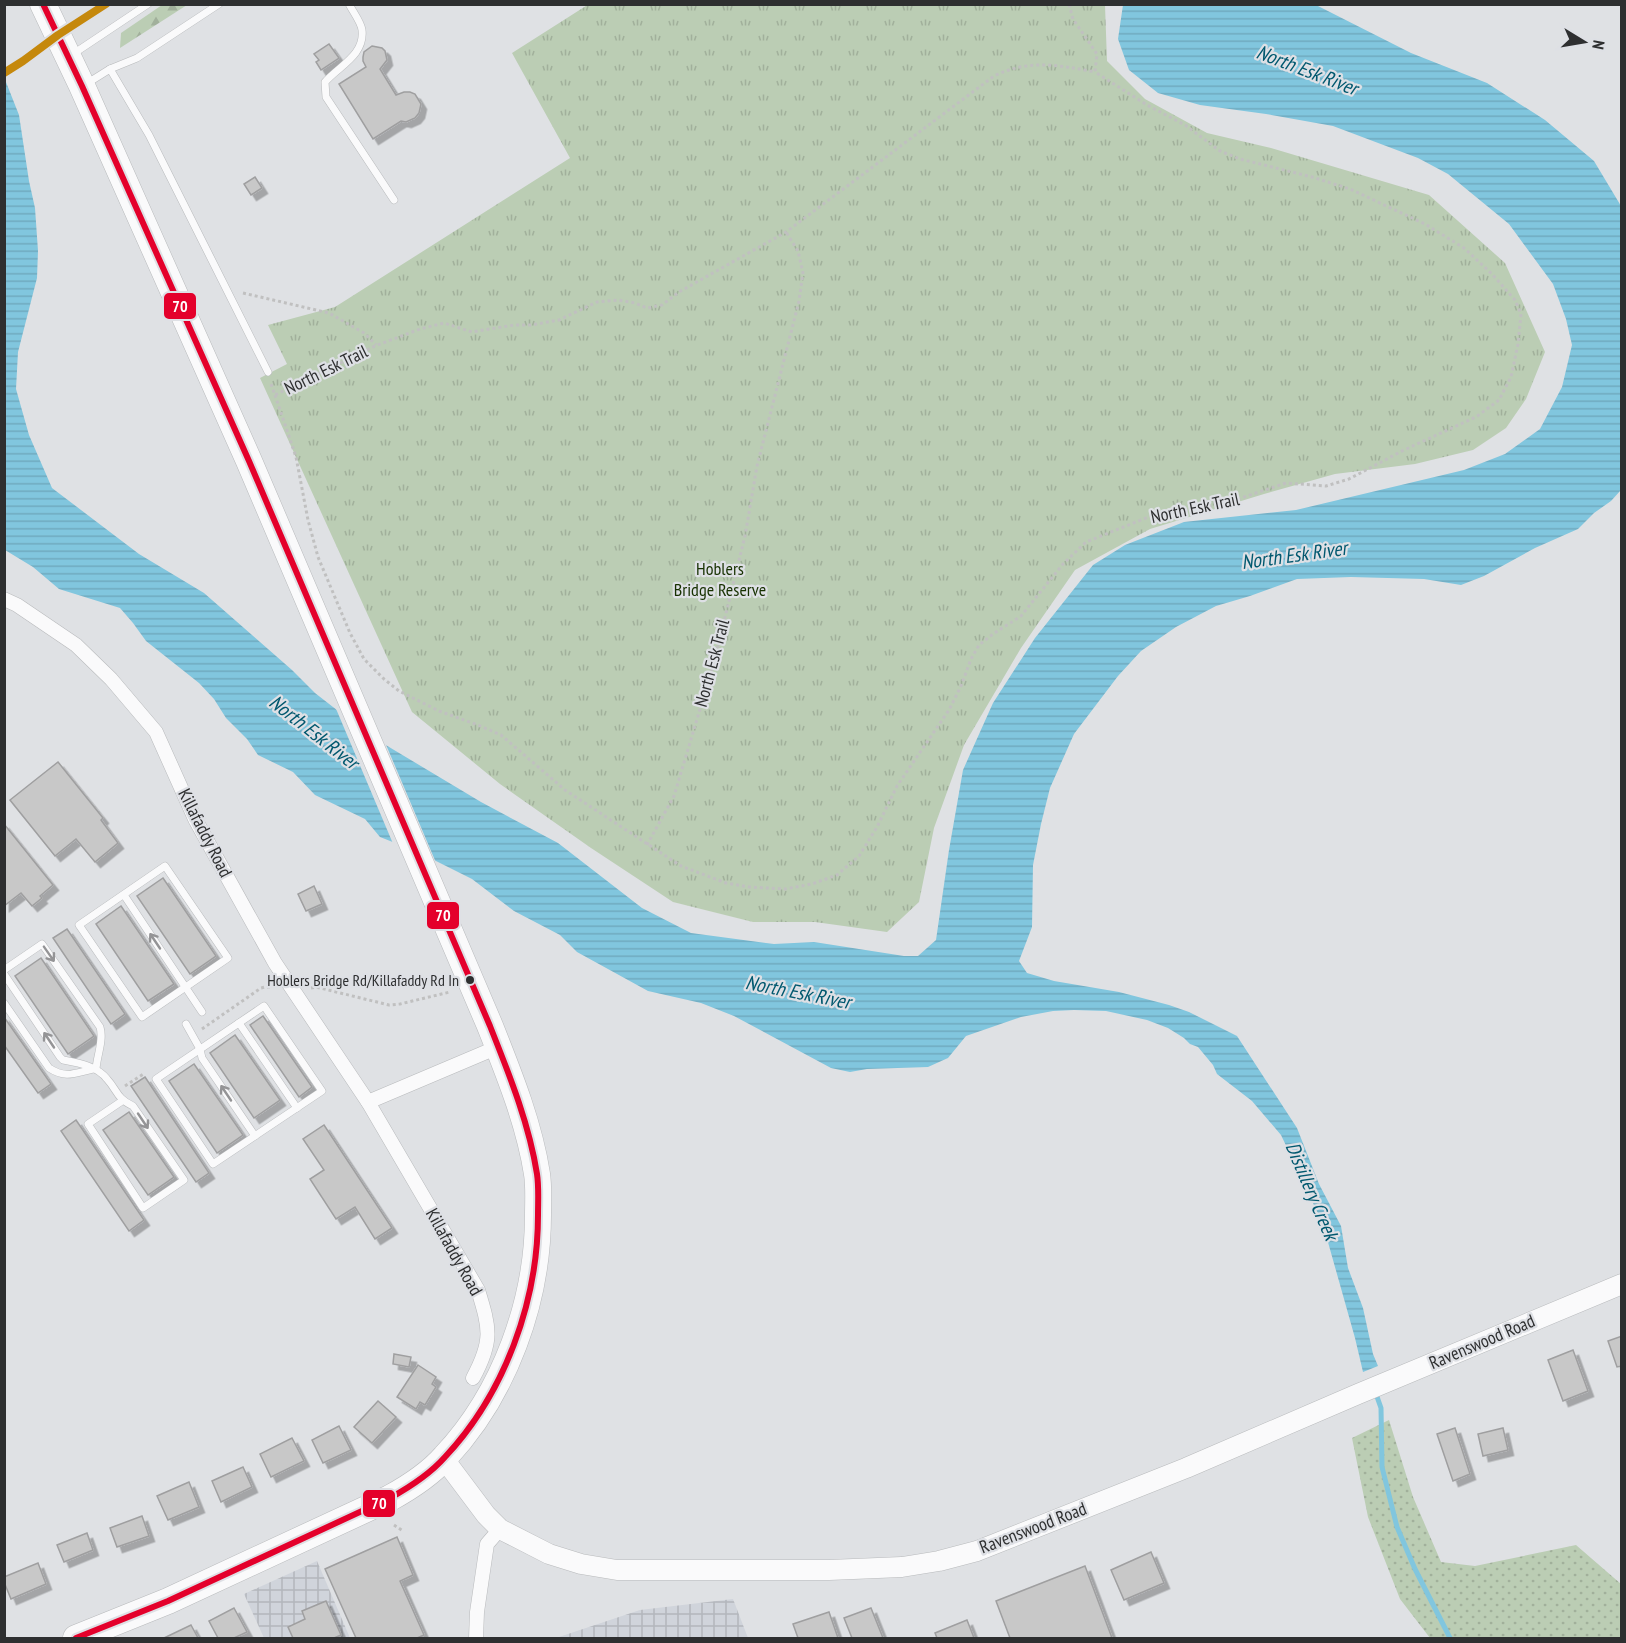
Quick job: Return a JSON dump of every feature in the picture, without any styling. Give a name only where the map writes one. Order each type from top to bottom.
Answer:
[{"type":"highway","points":[[43,4],[249,461],[498,1047],[519,1103],[535,1165],[538,1207],[538,1240],[534,1270],[511,1351],[478,1415],[444,1459],[413,1485],[390,1498],[168,1601],[76,1638]]},
{"type":"street","name":"Killafaddy Road","points":[[4,599],[17,605],[76,645],[111,679],[156,732],[195,819],[275,963],[368,1102],[478,1290],[486,1316],[488,1336],[487,1348],[473,1378]]},
{"type":"street","points":[[368,1102],[498,1047]]},
{"type":"street","name":"Ravenswood Road","points":[[444,1459],[486,1515],[500,1529],[549,1554],[581,1564],[617,1570],[829,1570],[902,1567],[939,1561],[977,1551],[1186,1468],[1622,1284]]},
{"type":"street","points":[[477,1638],[477,1612],[487,1544],[500,1529]]},
{"type":"lane","points":[[68,58],[148,4]]},
{"type":"lane","points":[[82,87],[110,69],[138,58],[219,4]]},
{"type":"lane","points":[[349,4],[362,29],[360,42],[355,56],[325,82],[326,97],[394,200]]},
{"type":"lane","points":[[110,69],[149,135],[267,372]]},
{"type":"lane","points":[[165,866],[228,958],[185,987],[142,1017],[80,925],[165,866]]},
{"type":"lane","points":[[124,895],[202,1012]]},
{"type":"lane","points":[[4,970],[42,944],[100,1027],[102,1036],[96,1069]]},
{"type":"lane","points":[[4,974],[60,1057],[63,1060],[96,1069],[106,1077],[122,1101],[133,1106],[184,1180],[143,1208],[88,1124],[122,1101]]},
{"type":"lane","points":[[4,1003],[49,1068],[66,1075],[96,1069]]},
{"type":"lane","points":[[264,1006],[322,1092],[213,1164],[156,1079],[239,1023],[264,1006]]},
{"type":"lane","points":[[186,1023],[200,1049],[202,1058],[255,1136]]},
{"type":"lane","points":[[239,1023],[297,1108]]},
{"type":"path","points":[[1069,4],[1073,19],[1097,54],[1095,72]]},
{"type":"path","name":"North Esk Trail","points":[[267,372],[296,457],[308,520],[318,557],[350,633],[364,659],[384,679],[399,691],[439,711],[501,735],[565,790],[681,866],[726,883],[785,889],[812,884],[837,875],[860,856],[897,786],[949,710],[971,658],[979,645],[1021,616],[1063,564],[1086,542],[1151,516],[1220,505],[1287,483],[1326,486],[1349,479],[1402,451],[1476,417],[1499,400],[1511,377],[1521,314],[1515,300],[1492,274],[1464,248],[1425,224],[1350,189],[1240,159],[1220,151],[1185,125],[1147,105],[1095,72],[1039,64],[1008,69],[994,76],[786,232],[679,292],[662,305],[647,308],[618,300],[597,302],[559,320],[472,332],[444,323],[420,329],[377,346],[275,394]]},
{"type":"path","name":"North Esk Trail","points":[[647,845],[674,796],[713,666],[745,536],[756,466],[799,301],[803,273],[798,251],[786,232]]},
{"type":"path","name":"North Esk Trail","points":[[229,296],[238,293],[253,295],[328,313],[364,333],[377,346]]},
{"type":"path","points":[[311,988],[316,987],[389,1005],[450,992]]},
{"type":"path","points":[[394,1525],[403,1531]]},
{"type":"shaded area","points":[[317,1561],[350,1638],[264,1638],[244,1594]]},
{"type":"shaded area","points":[[733,1599],[748,1638],[556,1638],[640,1610]]},
{"type":"green space","name":"Hoblers Bridge Reserve","points":[[589,4],[1105,5],[1107,61],[1145,99],[1207,133],[1271,148],[1429,195],[1505,263],[1545,352],[1526,399],[1506,428],[1473,450],[1415,464],[1335,474],[1264,494],[1150,529],[1075,570],[1021,648],[964,745],[934,828],[919,902],[887,932],[815,922],[753,922],[673,902],[500,784],[412,712],[260,378],[287,364],[268,325],[335,307],[570,158],[512,53]]},
{"type":"green space","points":[[162,5],[187,5],[120,48],[121,33]]},
{"type":"green space","points":[[1389,1420],[1413,1497],[1441,1562],[1475,1566],[1576,1545],[1621,1584],[1621,1638],[1430,1638],[1400,1599],[1368,1517],[1352,1438]]},
{"type":"water","name":"North Esk River","points":[[1123,5],[1316,5],[1411,53],[1487,83],[1545,120],[1594,161],[1621,206],[1621,490],[1611,501],[1594,513],[1578,529],[1535,548],[1484,576],[1461,585],[1424,579],[1351,577],[1297,579],[1216,606],[1176,627],[1141,651],[1118,676],[1074,734],[1050,788],[1041,824],[1033,865],[1032,927],[1019,961],[1027,973],[1054,981],[1119,992],[1169,1005],[1189,1012],[1237,1036],[1297,1128],[1319,1184],[1341,1226],[1348,1268],[1363,1308],[1373,1354],[1378,1366],[1363,1372],[1324,1228],[1281,1135],[1252,1101],[1217,1074],[1213,1065],[1198,1047],[1168,1028],[1147,1020],[1106,1011],[1053,1011],[1021,1017],[966,1036],[948,1058],[928,1067],[867,1069],[850,1072],[831,1068],[734,1016],[701,1003],[648,991],[577,952],[560,935],[514,911],[472,879],[418,852],[380,837],[365,819],[315,795],[293,772],[258,755],[199,683],[146,641],[120,608],[59,589],[33,567],[5,550],[4,77],[19,115],[35,208],[38,251],[37,278],[18,352],[16,389],[29,435],[52,488],[139,554],[204,593],[315,693],[369,735],[481,802],[558,843],[642,908],[691,933],[774,944],[814,942],[904,956],[918,956],[936,940],[963,770],[993,703],[1035,638],[1093,565],[1125,545],[1184,522],[1296,510],[1464,470],[1505,454],[1540,429],[1562,387],[1572,345],[1566,319],[1553,284],[1509,224],[1448,174],[1418,158],[1333,126],[1200,105],[1158,93],[1129,70],[1118,39]]},
{"type":"pier","points":[[334,704],[384,740],[437,865],[394,846]]},
{"type":"building","points":[[329,44],[339,58],[321,70],[316,62],[319,60],[314,54]]},
{"type":"building","points":[[372,46],[385,51],[387,60],[380,69],[396,95],[410,92],[415,94],[421,104],[415,118],[406,122],[401,121],[373,139],[339,84],[366,67],[363,61],[364,52]]},
{"type":"building","points":[[255,177],[262,188],[251,195],[244,184]]},
{"type":"building","points":[[58,762],[103,818],[101,820],[118,843],[95,862],[76,839],[55,856],[10,800]]},
{"type":"building","points":[[4,824],[53,885],[32,906],[21,893],[4,906]]},
{"type":"building","points":[[163,878],[216,956],[190,974],[137,896]]},
{"type":"building","points":[[314,886],[322,904],[306,911],[298,894]]},
{"type":"building","points":[[121,906],[174,984],[148,1001],[96,924]]},
{"type":"building","points":[[67,929],[125,1014],[111,1024],[53,938]]},
{"type":"building","points":[[41,958],[94,1036],[68,1054],[15,976]]},
{"type":"building","points":[[263,1016],[312,1087],[299,1097],[250,1025]]},
{"type":"building","points":[[4,1017],[51,1084],[38,1093],[4,1045]]},
{"type":"building","points":[[235,1035],[280,1100],[254,1118],[210,1053]]},
{"type":"building","points":[[194,1064],[243,1135],[217,1153],[169,1081]]},
{"type":"building","points":[[145,1077],[209,1173],[196,1182],[131,1086]]},
{"type":"building","points":[[129,1112],[174,1177],[148,1195],[103,1130]]},
{"type":"building","points":[[76,1120],[144,1220],[129,1231],[61,1131]]},
{"type":"building","points":[[324,1125],[392,1228],[375,1239],[355,1207],[336,1219],[310,1179],[324,1170],[303,1139]]},
{"type":"building","points":[[1622,1336],[1622,1366],[1617,1367],[1608,1341]]},
{"type":"building","points":[[1573,1350],[1588,1391],[1563,1401],[1548,1360]]},
{"type":"building","points":[[394,1354],[411,1357],[409,1367],[393,1364]]},
{"type":"building","points":[[418,1365],[436,1377],[432,1384],[436,1387],[425,1405],[420,1402],[416,1409],[397,1397]]},
{"type":"building","points":[[378,1401],[396,1417],[372,1443],[354,1427]]},
{"type":"building","points":[[339,1426],[351,1450],[323,1463],[312,1440]]},
{"type":"building","points":[[1455,1428],[1470,1474],[1453,1481],[1437,1434]]},
{"type":"building","points":[[1503,1428],[1508,1450],[1483,1456],[1478,1434]]},
{"type":"building","points":[[292,1438],[304,1461],[271,1477],[260,1454]]},
{"type":"building","points":[[243,1467],[252,1487],[221,1502],[212,1481]]},
{"type":"building","points":[[189,1482],[199,1507],[168,1520],[157,1496]]},
{"type":"building","points":[[142,1516],[149,1536],[117,1547],[110,1528]]},
{"type":"building","points":[[87,1533],[93,1550],[64,1562],[57,1545]]},
{"type":"building","points":[[397,1537],[413,1575],[400,1581],[424,1635],[417,1638],[356,1638],[325,1569]]},
{"type":"building","points":[[1151,1552],[1164,1583],[1124,1600],[1111,1570]]},
{"type":"building","points":[[38,1563],[46,1584],[11,1599],[4,1577]]},
{"type":"building","points":[[1085,1566],[1112,1638],[1010,1638],[996,1601]]},
{"type":"building","points":[[326,1601],[341,1635],[334,1638],[293,1638],[288,1627],[305,1619],[302,1611]]},
{"type":"building","points":[[234,1608],[247,1632],[234,1638],[218,1638],[209,1621]]},
{"type":"building","points":[[871,1608],[883,1638],[852,1638],[844,1618]]},
{"type":"building","points":[[829,1612],[838,1638],[798,1638],[793,1624]]},
{"type":"building","points":[[967,1620],[974,1638],[937,1638],[935,1633]]},
{"type":"building","points":[[191,1625],[198,1638],[164,1638]]},
{"type":"waterway","name":"Distillery Creek","points":[[1375,1391],[1381,1408],[1382,1467],[1397,1527],[1415,1569],[1450,1638]]},
{"type":"transit line","name":"70","points":[[43,4],[82,86],[249,461],[490,1026],[524,1117],[537,1174],[538,1189],[536,1247],[532,1280],[514,1344],[485,1404],[466,1432],[433,1469],[390,1498],[168,1601],[76,1638]]},
{"type":"transit line","points":[[4,73],[106,4]]},
{"type":"place","name":"Hoblers Bridge Rd/Killafaddy Rd In","points":[[470,980]]}]
